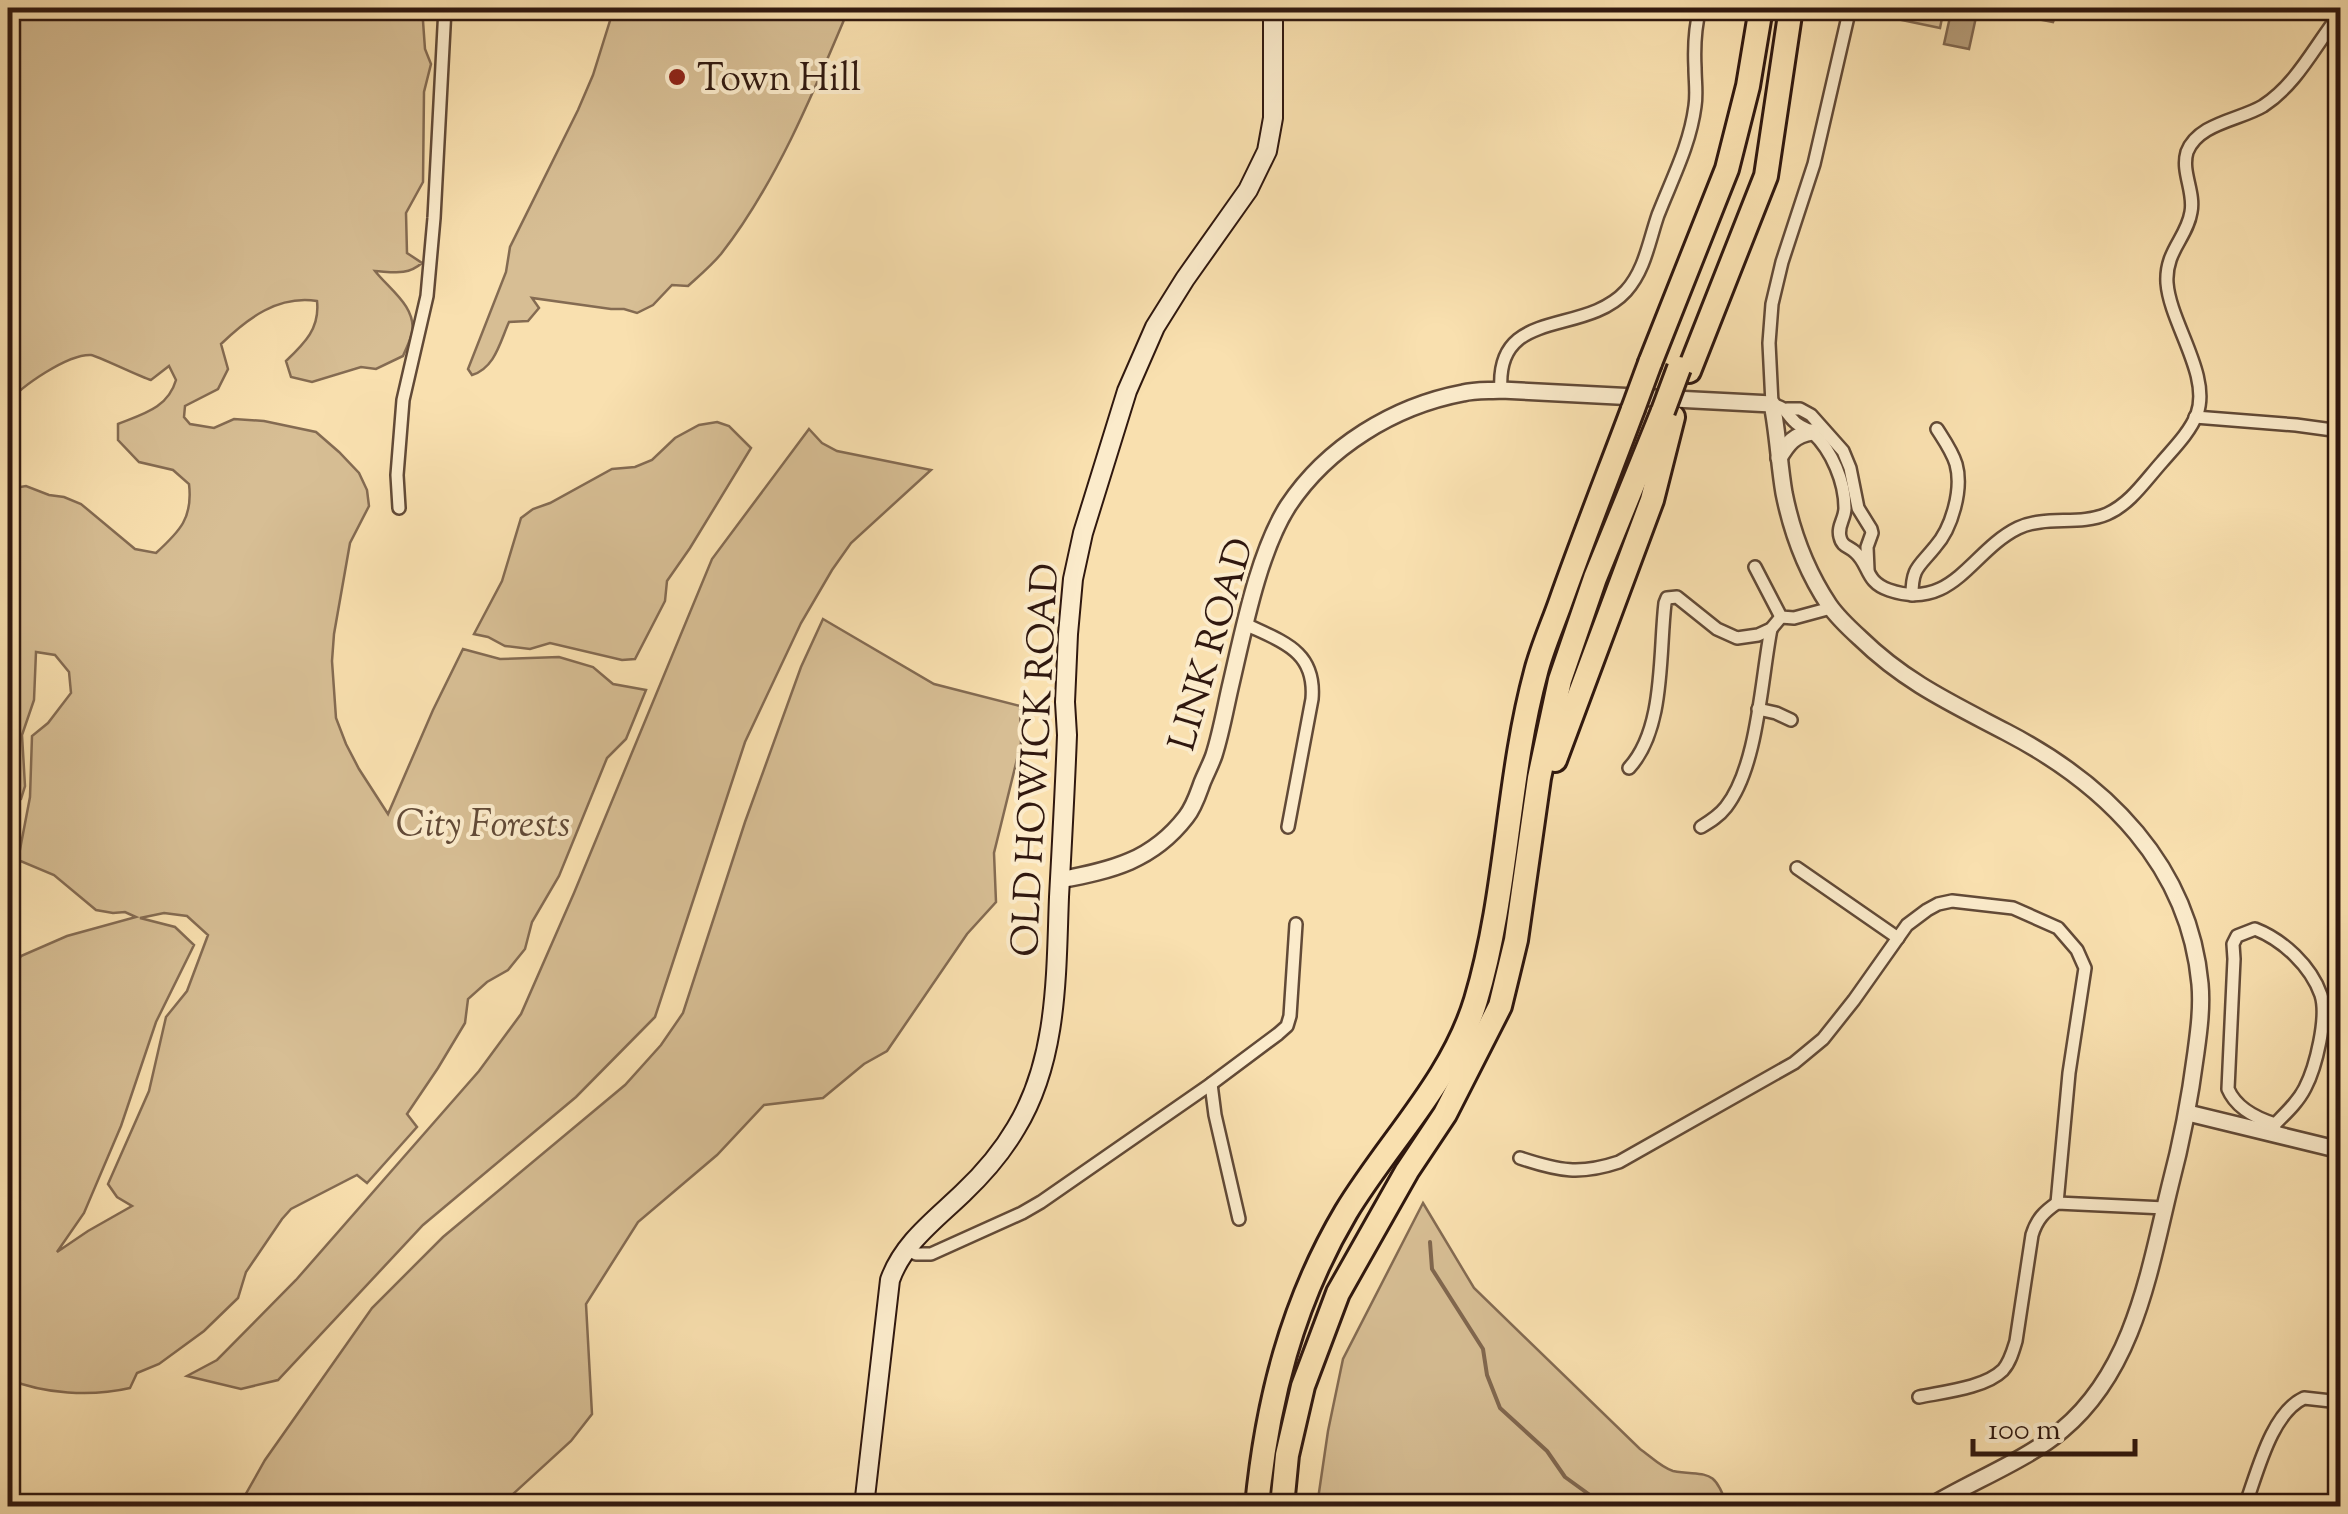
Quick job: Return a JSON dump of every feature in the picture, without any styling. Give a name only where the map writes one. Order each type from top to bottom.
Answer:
[{"type":"highway","points":[[1257,1506],[1263,1448],[1278,1373],[1309,1283],[1346,1212],[1456,1049],[1476,1001],[1492,936],[1515,773],[1536,671],[1727,169],[1748,86],[1761,8]]},
{"type":"highway","points":[[1282,1506],[1287,1456],[1302,1386],[1338,1293],[1406,1171],[1445,1114],[1500,1006],[1516,940],[1539,778],[1560,680],[1594,578],[1668,412],[1761,170],[1780,97],[1791,8]]},
{"type":"main road","name":"OLD HOWICK ROAD","points":[[864,1506],[890,1280],[895,1265],[905,1249],[966,1191],[1003,1148],[1030,1102],[1048,1051],[1067,735],[1068,634],[1077,555],[1127,391],[1156,327],[1248,190],[1267,151],[1273,118],[1273,8]]},
{"type":"street","points":[[399,508],[397,475],[403,400],[427,296],[445,8]]},
{"type":"street","points":[[1501,390],[1502,360],[1514,342],[1612,302],[1624,294],[1643,264],[1689,136],[1695,107],[1695,39],[1700,8]]},
{"type":"street","points":[[1850,8],[1814,164],[1772,304],[1770,343],[1779,406],[1779,458],[1794,531],[1810,574],[1831,608],[1884,662],[2070,769],[2110,803],[2152,852],[2182,912],[2200,985],[2200,1023],[2188,1113],[2143,1294],[2126,1345],[2105,1382],[2062,1430],[2031,1452],[1932,1506]]},
{"type":"street","points":[[1779,406],[1821,441],[1838,472],[1846,507],[1839,527],[1840,538],[1844,546],[1856,552],[1873,581],[1884,588],[1912,594],[1931,593],[1947,586],[2016,529],[2034,522],[2089,519],[2120,506],[2172,451],[2199,408],[2199,387],[2167,282],[2168,264],[2192,212],[2186,169],[2189,148],[2213,128],[2274,98],[2316,50],[2340,14]]},
{"type":"street","name":"LINK ROAD","points":[[1060,880],[1126,864],[1154,848],[1188,815],[1214,757],[1245,624],[1266,556],[1288,507],[1325,464],[1368,428],[1466,392],[1501,390],[1779,406]]},
{"type":"street","points":[[1779,406],[1811,415],[1843,451],[1858,508],[1872,533],[1867,547],[1868,574]]},
{"type":"street","points":[[2196,418],[2340,432]]},
{"type":"street","points":[[1912,594],[1912,575],[1944,536],[1956,492],[1956,464],[1937,429]]},
{"type":"street","points":[[1779,458],[1791,440],[1812,432]]},
{"type":"street","points":[[1754,567],[1781,617]]},
{"type":"street","points":[[1629,768],[1647,742],[1658,690],[1667,598],[1680,599],[1717,628],[1737,638],[1771,629],[1781,617]]},
{"type":"street","points":[[1781,617],[1794,618],[1831,608]]},
{"type":"street","points":[[1245,624],[1296,652],[1314,680],[1288,827]]},
{"type":"street","points":[[1702,826],[1715,819],[1739,787],[1758,710],[1771,629]]},
{"type":"street","points":[[1758,710],[1791,720]]},
{"type":"street","points":[[1797,868],[1898,938]]},
{"type":"street","points":[[1520,1158],[1553,1169],[1599,1169],[1619,1162],[1744,1093],[1794,1063],[1823,1038],[1916,916],[1952,901],[2013,908],[2058,928],[2078,950],[2084,968],[2057,1203]]},
{"type":"street","points":[[905,1249],[930,1254],[1022,1213],[1071,1183],[1287,1026],[1296,924]]},
{"type":"street","points":[[2255,929],[2292,953],[2312,977],[2321,996],[2322,1023],[2314,1066],[2305,1090],[2274,1129],[2244,1109],[2230,1096],[2228,1088],[2233,944],[2237,936],[2255,929]]},
{"type":"street","points":[[1211,1084],[1239,1220]]},
{"type":"street","points":[[2188,1113],[2274,1129],[2340,1150]]},
{"type":"street","points":[[1919,1398],[1972,1386],[2004,1369],[2016,1341],[2032,1234],[2042,1215],[2057,1203],[2165,1208]]},
{"type":"street","points":[[2245,1506],[2284,1412],[2304,1398],[2340,1402]]},
{"type":"green space","name":"City Forests","points":[[8,8],[429,8],[423,21],[425,49],[431,64],[424,92],[423,182],[406,213],[407,253],[422,263],[405,272],[375,271],[410,315],[412,333],[403,356],[376,369],[361,367],[312,382],[291,377],[286,361],[310,334],[317,301],[277,305],[253,317],[221,344],[228,369],[218,389],[185,406],[184,417],[190,424],[214,428],[234,419],[316,432],[359,473],[369,506],[350,543],[334,634],[336,718],[359,769],[388,814],[463,649],[500,659],[559,657],[593,667],[613,684],[646,690],[626,739],[607,758],[559,876],[532,922],[525,949],[508,970],[468,999],[465,1023],[407,1114],[417,1127],[367,1183],[357,1175],[291,1209],[246,1272],[238,1298],[204,1331],[159,1364],[137,1373],[130,1388],[100,1392],[52,1391],[8,1379],[8,969],[12,970],[21,956],[67,936],[136,917],[125,912],[96,910],[54,875],[18,860],[30,797],[32,736],[48,723],[71,693],[69,672],[55,655],[36,652],[34,700],[22,735],[25,786],[21,799],[8,809],[8,489],[26,486],[81,504],[135,549],[156,553],[187,515],[189,484],[173,470],[139,462],[118,440],[118,424],[161,404],[172,390],[176,380],[169,366],[151,380],[95,356],[81,356],[46,372],[8,403]],"holes":[[[164,913],[187,916],[208,935],[187,991],[166,1017],[149,1091],[108,1184],[117,1197],[132,1206],[57,1252],[84,1213],[121,1126],[156,1022],[194,945],[175,927],[140,918]]]},
{"type":"green space","points":[[614,8],[849,8],[777,167],[741,227],[709,267],[688,286],[672,285],[653,305],[637,313],[532,298],[539,308],[528,321],[509,322],[491,360],[472,375],[468,369],[506,272],[510,247],[578,110]]},
{"type":"green space","points":[[1874,8],[1944,8],[1940,28],[1873,14]]},
{"type":"green space","points":[[2059,8],[2053,22],[1996,11]]},
{"type":"green space","points":[[717,422],[729,426],[751,448],[667,581],[665,601],[635,659],[622,660],[550,643],[530,649],[505,646],[474,634],[502,581],[521,518],[612,469],[635,467],[652,460],[675,438],[699,425]]},
{"type":"green space","points":[[809,429],[837,451],[931,470],[851,543],[801,623],[745,742],[655,1017],[576,1097],[423,1225],[278,1380],[241,1389],[187,1376],[217,1360],[296,1280],[479,1071],[521,1014],[712,559]]},
{"type":"green space","points":[[823,619],[934,684],[1020,706],[1021,743],[994,853],[996,902],[967,934],[887,1051],[864,1064],[823,1098],[764,1105],[717,1155],[638,1222],[586,1304],[592,1414],[571,1441],[500,1506],[239,1506],[265,1460],[372,1308],[443,1237],[625,1085],[683,1013],[745,822],[801,667]]},
{"type":"green space","points":[[1423,1203],[1474,1288],[1640,1449],[1673,1471],[1713,1479],[1727,1506],[1317,1506],[1343,1359]]},
{"type":"shaded area","points":[[1952,8],[1978,8],[1969,49],[1944,44]]},
{"type":"waterway","points":[[1430,1242],[1432,1269],[1483,1349],[1487,1375],[1500,1408],[1547,1451],[1565,1477],[1605,1506]]},
{"type":"place","name":"Town Hill","points":[[677,77]]}]
